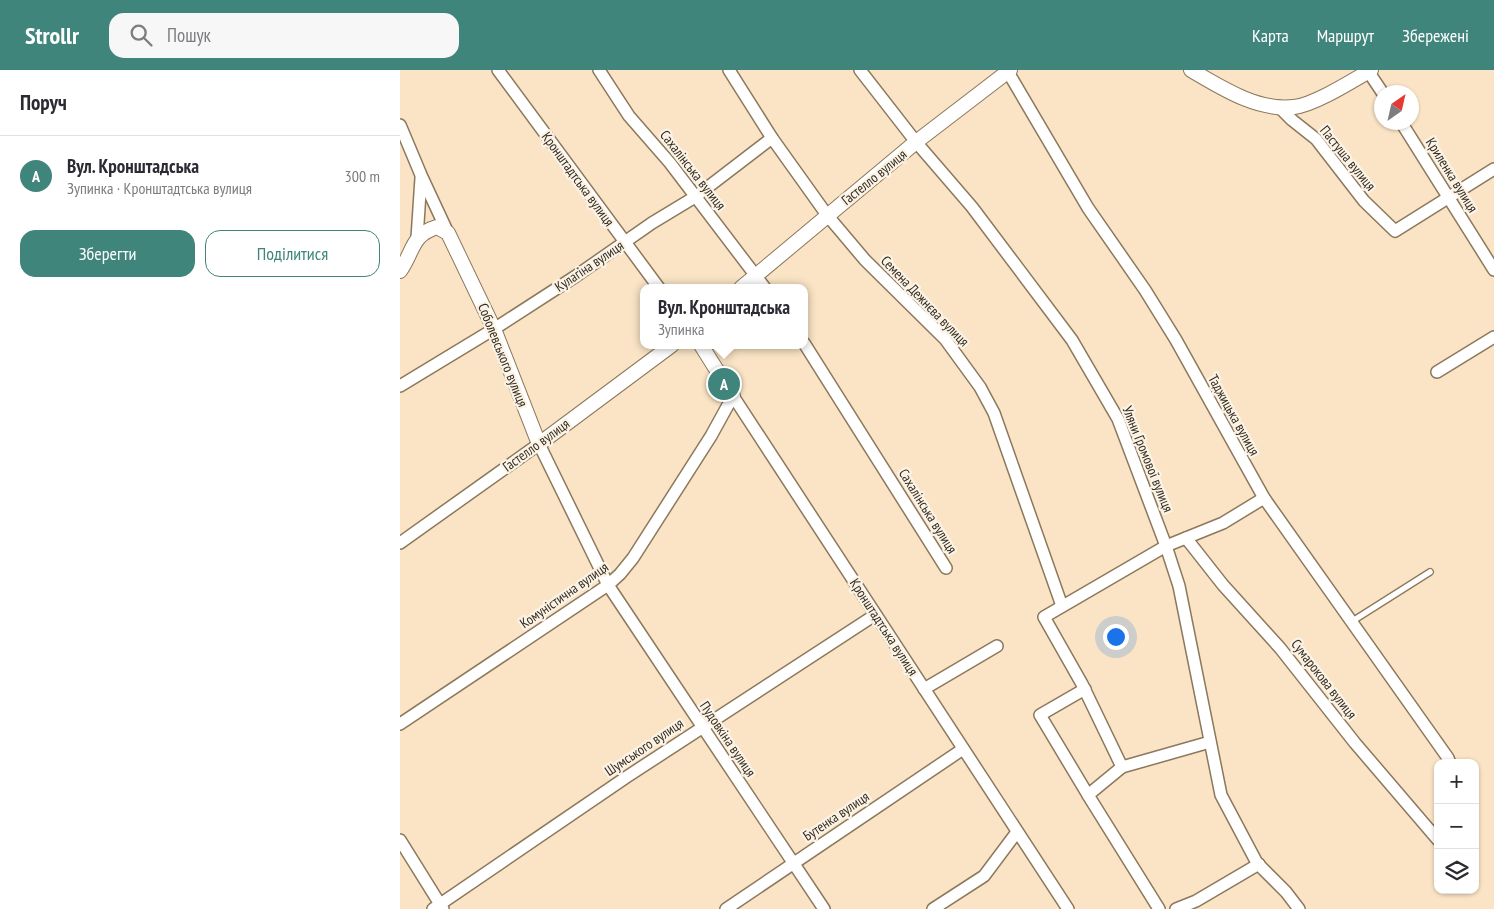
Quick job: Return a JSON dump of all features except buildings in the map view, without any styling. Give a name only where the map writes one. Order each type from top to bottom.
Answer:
[{"type":"street","name":"Кронштадтська вулиця","points":[[498,70],[656,284]]},
{"type":"street","name":"Сахалінська вулиця","points":[[599,70],[629,116],[670,162],[762,284]]},
{"type":"street","name":"Семена Дежнєва вулиця","points":[[730,70],[772,138],[827,215],[865,260],[945,339],[980,387],[994,413],[1062,606]]},
{"type":"street","name":"Уляни Громової вулиця","points":[[860,70],[916,142],[972,207],[1072,340],[1118,419],[1166,546],[1179,586],[1221,795],[1259,864],[1286,892],[1299,909]]},
{"type":"street","points":[[1191,70],[1211,75],[1239,96],[1259,104],[1278,106],[1295,107],[1313,101],[1369,71],[1378,85]]},
{"type":"street","name":"Гастелло вулиця","points":[[746,284],[916,142],[1009,71]]},
{"type":"street","name":"Таджицька вулиця","points":[[1009,71],[1088,208],[1145,290],[1176,340],[1264,498],[1448,759]]},
{"type":"street","name":"Пастуша вулиця","points":[[1278,106],[1316,139],[1364,201],[1395,230],[1448,197]]},
{"type":"street","name":"Соболевського вулиця","points":[[400,125],[421,175],[494,329],[539,444],[608,585]]},
{"type":"street","name":"Криленка вулиця","points":[[1406,130],[1494,270]]},
{"type":"street","name":"Кулагіна вулиця","points":[[400,386],[494,329],[576,276],[652,223],[695,197],[772,138]]},
{"type":"street","points":[[1448,197],[1494,169]]},
{"type":"street","points":[[400,271],[417,238],[421,175]]},
{"type":"street","points":[[417,238],[427,230],[437,227],[448,233]]},
{"type":"street","points":[[1437,372],[1494,337]]},
{"type":"street","name":"Гастелло вулиця","points":[[400,543],[539,444],[667,349]]},
{"type":"street","name":"Кронштадтська вулиця","points":[[703,349],[1018,832],[1062,906]]},
{"type":"street","name":"Сахалінська вулиця","points":[[808,349],[946,568]]},
{"type":"street","name":"Комуністична вулиця","points":[[400,724],[608,585],[620,574],[633,558],[711,436],[733,396]]},
{"type":"street","points":[[1122,767],[1085,689],[1044,617],[1166,546],[1222,523],[1264,498]]},
{"type":"street","name":"Сумарокова вулиця","points":[[1186,538],[1222,585],[1280,648],[1355,743],[1434,835]]},
{"type":"street","name":"Пудовкіна вулиця","points":[[608,585],[824,909]]},
{"type":"street","name":"Шумського вулиця","points":[[439,908],[702,726],[876,615]]},
{"type":"street","points":[[924,688],[997,646]]},
{"type":"street","points":[[1085,689],[1040,716],[1159,909]]},
{"type":"street","points":[[1088,795],[1122,767],[1210,742]]},
{"type":"street","name":"Бутенка вулиця","points":[[726,909],[964,749]]},
{"type":"street","points":[[933,909],[984,876],[1018,832]]},
{"type":"street","points":[[400,840],[439,908]]},
{"type":"street","points":[[1176,909],[1196,901],[1259,864]]},
{"type":"lane","points":[[1351,622],[1430,572]]},
{"type":"place","name":"Вул. Кронштадська","points":[[724,384]]}]
